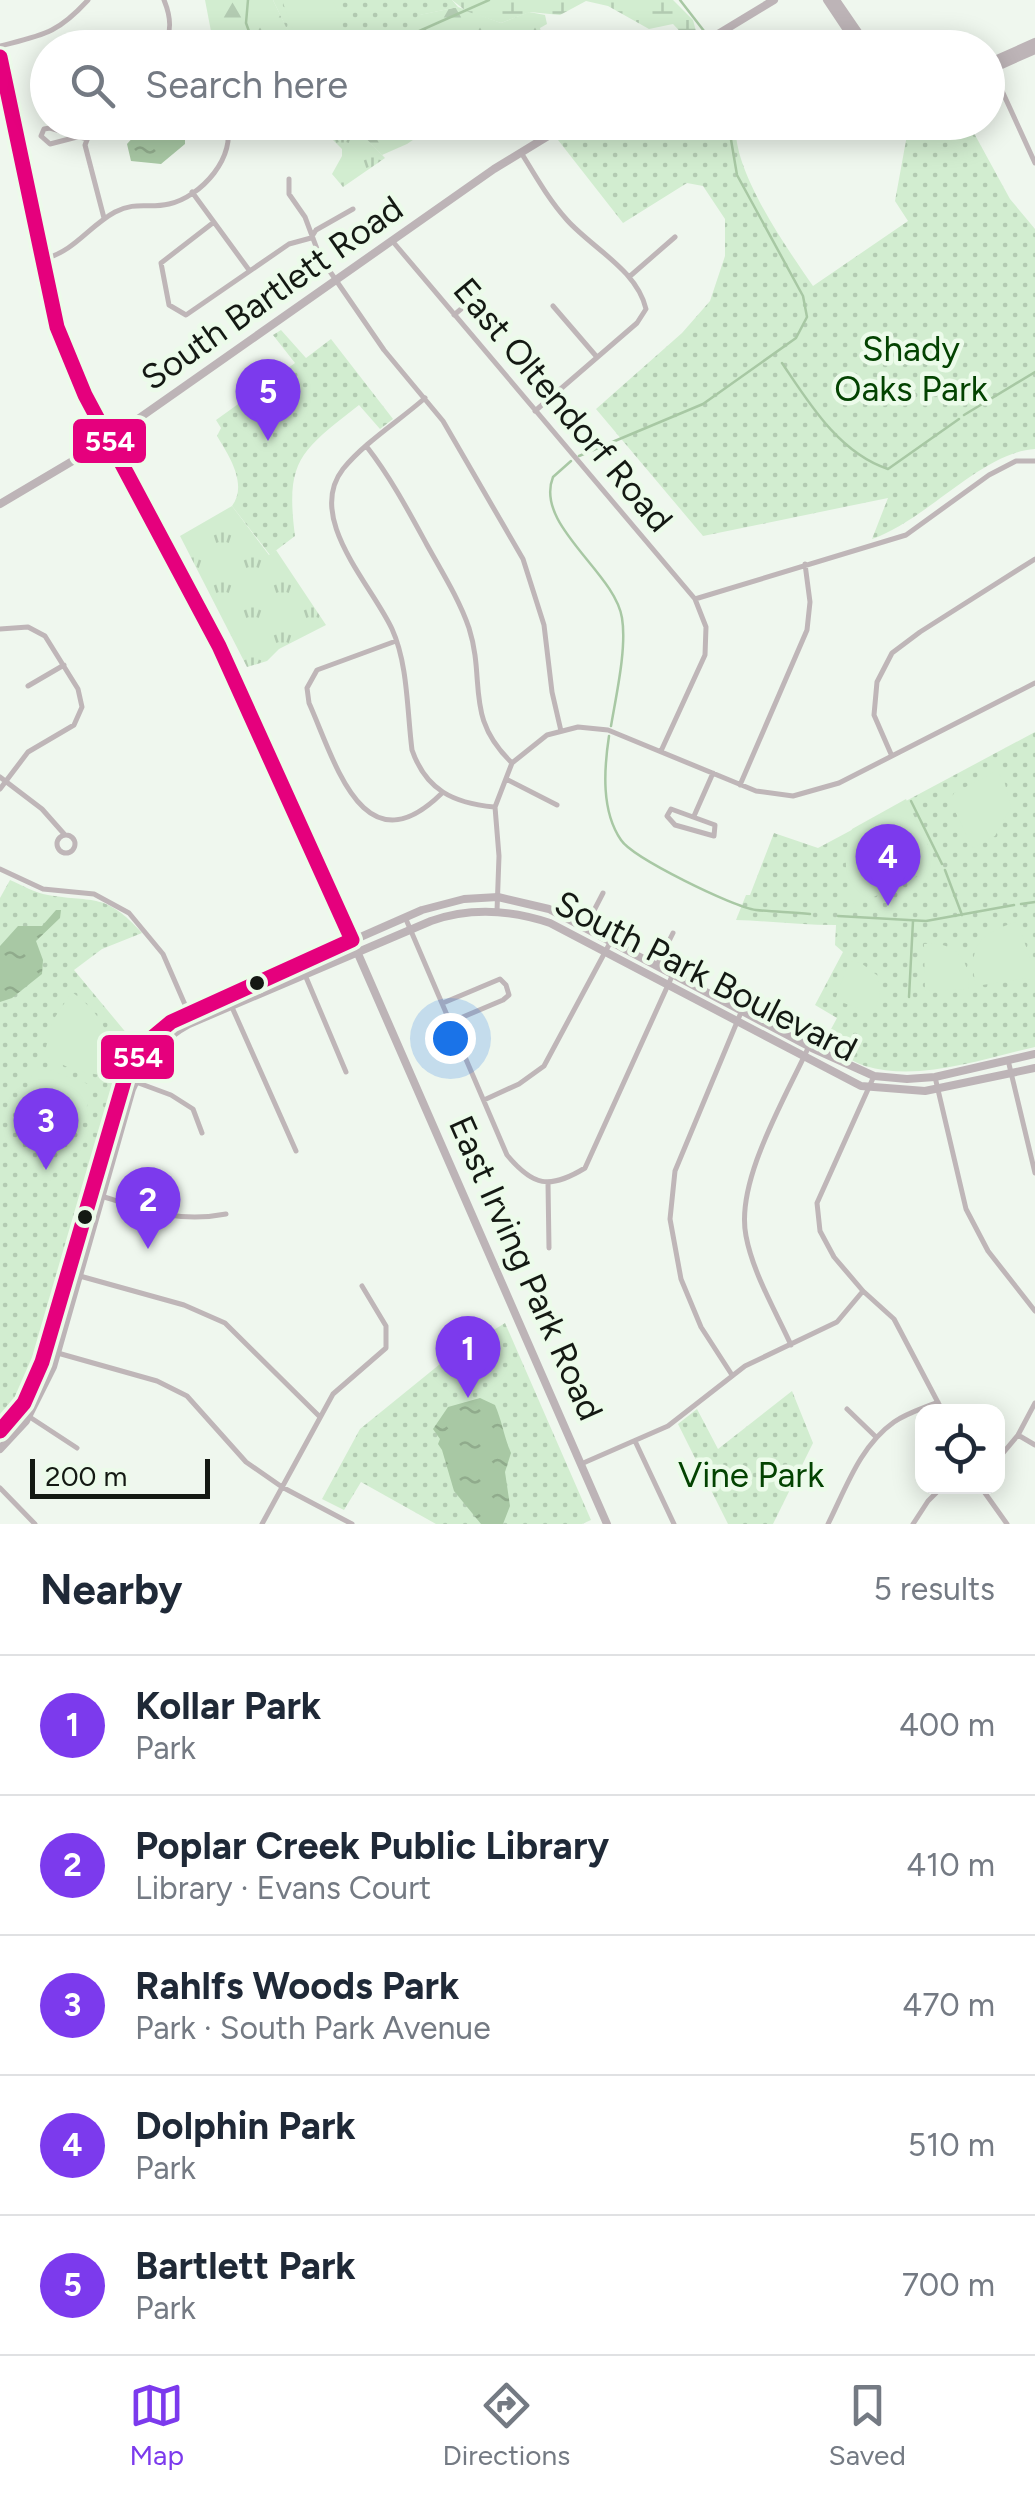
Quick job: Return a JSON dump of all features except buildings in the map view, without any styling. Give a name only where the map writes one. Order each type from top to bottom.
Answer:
[{"type":"street","points":[[53,30],[66,24],[88,0]]},
{"type":"street","points":[[164,0],[170,15],[169,30]]},
{"type":"street","points":[[725,30],[774,0]]},
{"type":"street","points":[[827,0],[847,30]]},
{"type":"street","points":[[836,0],[857,30]]},
{"type":"street","points":[[0,46],[30,38]]},
{"type":"street","points":[[1005,58],[1035,42]]},
{"type":"street","points":[[1005,60],[1035,50]]},
{"type":"street","name":"East Irving Park Road","points":[[0,57],[57,326],[85,395],[219,646],[608,1524]]},
{"type":"street","points":[[1005,100],[1035,163]]},
{"type":"street","points":[[46,140],[50,144],[69,140]]},
{"type":"street","points":[[87,140],[104,218]]},
{"type":"street","points":[[44,259],[63,254],[104,218],[130,204],[172,204],[192,192],[220,168],[230,140]]},
{"type":"street","name":"South Bartlett Road","points":[[0,504],[108,440],[542,140]]},
{"type":"street","points":[[521,153],[568,221],[643,295],[646,309],[535,411]]},
{"type":"street","points":[[290,180],[289,194],[305,217],[311,238],[336,282],[448,430],[523,559],[544,625],[561,731]]},
{"type":"street","points":[[192,192],[249,270]]},
{"type":"street","points":[[214,222],[162,264],[169,305],[186,315],[289,244],[311,238],[316,230],[353,209]]},
{"type":"street","points":[[628,278],[675,236]]},
{"type":"street","name":"East Oltendorf Road","points":[[394,243],[695,599]]},
{"type":"street","points":[[454,315],[474,298],[478,287]]},
{"type":"street","points":[[552,306],[596,356]]},
{"type":"street","points":[[425,398],[343,470],[334,490],[332,510],[339,536],[396,641],[412,750],[427,780],[441,794],[456,801],[495,807]]},
{"type":"street","points":[[367,447],[386,471],[458,601],[470,632],[482,722],[494,745],[512,763]]},
{"type":"street","points":[[661,751],[704,655],[706,627],[695,599],[906,534],[989,476],[1016,461],[1035,461]]},
{"type":"street","points":[[891,754],[874,715],[878,682],[892,653],[1035,560]]},
{"type":"street","points":[[740,785],[807,630],[810,602],[805,564]]},
{"type":"street","points":[[0,629],[28,626],[45,636],[78,688],[82,707],[74,725],[28,752],[3,780],[0,789]]},
{"type":"street","points":[[396,641],[316,670],[307,688],[309,703],[350,794],[363,810],[381,819],[402,820],[422,812],[441,794]]},
{"type":"street","points":[[28,686],[64,665]]},
{"type":"street","points":[[497,911],[499,856],[495,807],[512,763],[533,743],[561,731],[599,728],[770,795],[804,795],[839,783],[1035,682]]},
{"type":"street","points":[[694,817],[713,773]]},
{"type":"street","points":[[506,779],[557,805]]},
{"type":"street","points":[[3,780],[42,809],[65,834]]},
{"type":"street","points":[[674,809],[694,817],[715,825],[713,838],[675,825],[666,816],[674,809]]},
{"type":"street","points":[[0,869],[42,889],[94,894],[128,913],[163,954],[193,1023]]},
{"type":"street","name":"South Park Boulevard","points":[[586,926],[604,893]]},
{"type":"street","name":"South Park Boulevard","points":[[20,1410],[46,1350],[125,1078],[144,1044],[188,1012],[405,917],[443,904],[498,897],[539,905],[874,1076],[934,1077],[1035,1054]]},
{"type":"street","name":"South Park Boulevard","points":[[0,1449],[29,1416],[47,1382],[135,1082],[162,1043],[193,1023],[445,916],[497,911],[550,924],[804,1058],[869,1088],[916,1092],[1035,1068]]},
{"type":"street","points":[[405,917],[506,1155],[534,1181],[567,1179],[584,1168],[673,974]]},
{"type":"street","name":"South Park Boulevard","points":[[657,965],[673,933]]},
{"type":"street","points":[[484,1100],[519,1084],[544,1066],[611,941]]},
{"type":"street","points":[[300,964],[346,1072]]},
{"type":"street","points":[[442,1003],[500,979],[506,985],[509,995],[504,1000],[451,1022]]},
{"type":"street","points":[[228,996],[296,1151]]},
{"type":"street","points":[[732,1375],[701,1327],[681,1279],[670,1220],[675,1171],[742,1010]]},
{"type":"street","points":[[790,1345],[750,1252],[744,1202],[753,1170],[809,1046]]},
{"type":"street","points":[[1008,1060],[1035,1173]]},
{"type":"street","points":[[828,1524],[858,1463],[876,1437],[897,1420],[938,1402],[894,1319],[863,1291],[834,1256],[820,1231],[817,1203],[874,1076]]},
{"type":"street","points":[[934,1077],[966,1209],[988,1252],[1035,1311]]},
{"type":"street","points":[[125,1078],[172,1094],[193,1109],[202,1133]]},
{"type":"street","points":[[548,1183],[549,1248]]},
{"type":"street","points":[[92,1193],[170,1218],[200,1219],[226,1214]]},
{"type":"street","points":[[69,1272],[184,1305],[225,1322],[319,1416]]},
{"type":"street","points":[[262,1524],[333,1394],[386,1348],[386,1326],[362,1286]]},
{"type":"street","points":[[582,1464],[672,1422],[732,1375],[837,1322],[863,1291]]},
{"type":"street","points":[[46,1350],[157,1381],[187,1396],[246,1462],[282,1487],[352,1524]]},
{"type":"street","points":[[1005,1450],[1035,1403]]},
{"type":"street","points":[[848,1409],[876,1437]]},
{"type":"street","points":[[0,1431],[20,1410],[76,1448]]},
{"type":"street","points":[[1018,1435],[1035,1445]]},
{"type":"street","points":[[635,1441],[674,1524]]},
{"type":"street","points":[[0,1488],[35,1524]]},
{"type":"street","points":[[913,1524],[935,1494]]},
{"type":"street","points":[[986,1494],[1007,1524]]},
{"type":"green space","points":[[205,0],[273,0],[288,30],[211,30]]},
{"type":"green space","points":[[273,0],[452,0],[458,7],[420,15],[411,27],[398,30],[287,30]]},
{"type":"green space","points":[[282,0],[333,0],[344,30],[293,30]]},
{"type":"green space","points":[[452,0],[673,0],[693,20],[696,30],[679,30],[673,24],[649,29],[608,6],[586,1],[560,15],[530,12],[501,23],[466,11]]},
{"type":"green space","points":[[458,7],[501,23],[529,12],[545,15],[547,24],[540,30],[394,30],[419,15]]},
{"type":"green space","points":[[333,140],[368,140],[385,158],[343,187],[332,174],[342,149]]},
{"type":"green space","points":[[367,140],[413,140],[407,144],[382,155]]},
{"type":"green space","name":"Shady Oaks Park","points":[[558,140],[737,140],[751,185],[813,286],[908,221],[895,201],[906,140],[978,140],[1010,199],[1035,229],[1035,449],[995,462],[893,530],[872,539],[888,498],[703,536],[596,409],[682,333],[710,301],[725,256],[725,219],[703,186],[687,183],[623,223]]},
{"type":"green space","points":[[281,330],[306,358],[331,339],[393,419],[380,429],[359,405],[311,446],[296,473],[292,510],[295,536],[270,555],[232,506],[237,479],[217,436],[221,428],[216,420],[295,363],[273,335]]},
{"type":"green space","points":[[232,506],[269,555],[276,550],[326,625],[279,649],[267,661],[247,667],[180,536]]},
{"type":"green space","points":[[1035,732],[1035,1047],[950,1067],[907,1071],[865,1066],[823,1044],[837,1018],[815,1005],[843,952],[835,945],[836,925],[736,920],[774,833],[818,848]]},
{"type":"green space","points":[[996,771],[1004,780],[1011,807],[995,836],[973,848],[950,801],[954,793]]},
{"type":"green space","points":[[906,799],[934,858],[932,869],[855,906],[846,868],[852,829]]},
{"type":"green space","points":[[10,880],[43,894],[108,905],[142,933],[102,949],[74,970],[138,1043],[127,1058],[113,1099],[36,1366],[0,1426],[0,898]]},
{"type":"green space","points":[[1017,922],[1035,971],[1035,984],[1027,978],[976,986],[973,961],[979,943],[994,931]]},
{"type":"green space","points":[[924,944],[945,946],[959,954],[967,969],[968,989],[925,991]]},
{"type":"green space","points":[[849,961],[861,963],[878,976],[880,997],[873,1013],[835,1000]]},
{"type":"green space","points":[[72,992],[104,1028],[110,1050],[105,1076],[73,1070],[44,1055],[53,1020]]},
{"type":"green space","points":[[40,1066],[88,1084],[91,1095],[78,1132],[40,1132],[15,1123],[33,1072]]},
{"type":"green space","points":[[505,1323],[591,1520],[582,1524],[436,1524],[361,1482],[344,1510],[322,1499],[360,1429],[445,1360]]},
{"type":"green space","name":"Vine Park","points":[[792,1391],[813,1443],[773,1524],[728,1524],[678,1424],[697,1409],[718,1449]]},
{"type":"water","points":[[131,140],[185,140],[161,164],[131,161],[127,144]]},
{"type":"water","points":[[56,910],[61,910],[60,918],[36,941],[43,960],[42,974],[12,998],[0,1002],[0,946],[18,926],[42,926]]},
{"type":"water","points":[[480,1398],[495,1405],[511,1453],[505,1472],[510,1506],[503,1524],[481,1524],[454,1491],[438,1444],[440,1439],[433,1429],[448,1407]]},
{"type":"waterway","points":[[248,0],[249,30]]},
{"type":"waterway","points":[[422,30],[489,0]]},
{"type":"waterway","points":[[680,0],[703,30]]},
{"type":"waterway","points":[[579,456],[703,404],[796,338],[807,317],[803,296],[737,175],[731,140]]},
{"type":"waterway","points":[[782,363],[814,410],[840,439],[888,469],[959,419]]},
{"type":"waterway","points":[[964,415],[1035,372]]},
{"type":"waterway","points":[[571,461],[553,477],[550,495],[555,513],[606,583],[622,618],[622,657],[611,726]]},
{"type":"waterway","points":[[609,736],[607,803],[615,829],[629,848],[684,881],[744,907],[810,914]]},
{"type":"waterway","points":[[911,801],[942,864]]},
{"type":"waterway","points":[[945,870],[962,915]]},
{"type":"waterway","points":[[1021,904],[1035,902]]},
{"type":"waterway","points":[[838,916],[926,921],[1014,905]]},
{"type":"waterway","points":[[909,997],[913,921]]},
{"type":"transit line","name":"554","points":[[0,57],[57,327],[85,395],[219,646],[352,940],[171,1022],[147,1042],[125,1078],[42,1362],[24,1403],[0,1431]]},
{"type":"place","name":"Bartlett Park","points":[[268,441]]},
{"type":"place","name":"Dolphin Park","points":[[888,906]]},
{"type":"place","name":"Rahlfs Woods Park","points":[[46,1170]]},
{"type":"place","name":"Poplar Creek Public Library","points":[[148,1249]]},
{"type":"place","name":"Kollar Park","points":[[468,1398]]}]
